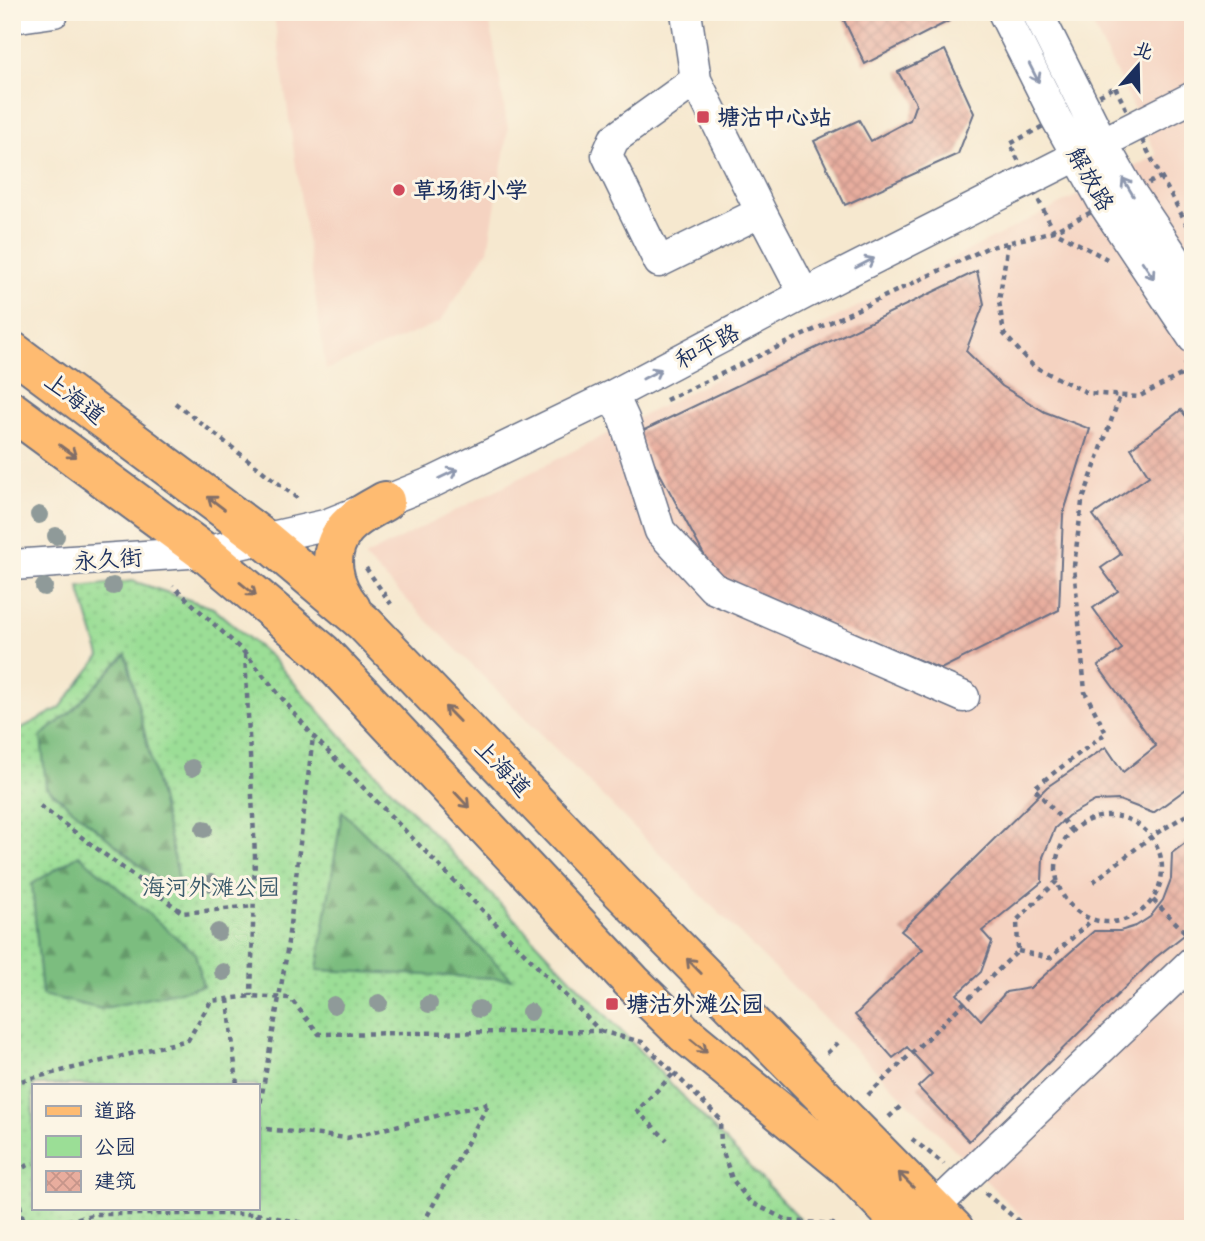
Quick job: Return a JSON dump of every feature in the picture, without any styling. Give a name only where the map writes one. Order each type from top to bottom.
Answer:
[{"type":"main road","name":"上海道","points":[[12,351],[263,538],[380,617],[613,883],[932,1222]]},
{"type":"main road","name":"上海道","points":[[12,411],[204,552],[322,652],[632,982],[684,1033],[846,1166],[932,1222]]},
{"type":"main road","points":[[380,617],[338,588],[334,575],[334,555],[344,530],[385,500]]},
{"type":"street","points":[[12,18],[54,12]]},
{"type":"street","points":[[686,12],[696,80],[804,294]]},
{"type":"street","name":"解放路","points":[[1003,12],[1081,143],[1131,193],[1193,285]]},
{"type":"street","name":"解放路","points":[[1037,12],[1061,60],[1081,143],[1105,206],[1193,338]]},
{"type":"street","points":[[696,80],[614,139],[607,155],[659,262],[761,212]]},
{"type":"street","points":[[1081,143],[1193,97]]},
{"type":"street","name":"和平路","points":[[204,552],[325,525],[619,407],[804,294],[1028,180],[1049,160],[1081,143]]},
{"type":"street","points":[[619,407],[660,531],[713,587],[964,697]]},
{"type":"street","name":"永久街","points":[[12,565],[204,552]]},
{"type":"street","points":[[932,1222],[965,1178],[1193,961]]},
{"type":"path","points":[[1161,177],[1193,234]]},
{"type":"path","points":[[619,407],[987,248],[1054,231]]},
{"type":"path","points":[[1008,243],[999,301],[1004,334],[1033,366],[1088,393],[1138,397],[1189,371]]},
{"type":"path","points":[[1072,831],[1034,788],[1106,733],[1085,692],[1074,566],[1083,502],[1120,396]]},
{"type":"path","points":[[175,403],[297,498]]},
{"type":"path","points":[[364,566],[380,617]]},
{"type":"path","points":[[173,586],[245,653],[313,736],[600,1031]]},
{"type":"path","points":[[245,653],[255,856],[251,996]]},
{"type":"path","points":[[259,1111],[286,958],[313,736]]},
{"type":"path","points":[[40,806],[183,913],[254,906]]},
{"type":"path","points":[[1093,882],[1152,836],[1193,811]]},
{"type":"path","points":[[1105,816],[1123,818],[1139,825],[1152,836],[1160,851],[1163,868],[1161,885],[1153,900],[1141,912],[1126,920],[1109,923],[1092,920],[1076,911],[1064,898],[1057,881],[1056,863],[1062,845],[1072,831],[1087,821],[1105,816]]},
{"type":"path","points":[[868,1095],[1018,951],[1017,920],[1057,881]]},
{"type":"path","points":[[1153,900],[1193,940]]},
{"type":"path","points":[[1018,951],[1050,958],[1092,920]]},
{"type":"path","points":[[12,1083],[188,1040],[211,1001],[251,996],[290,998],[319,1034],[600,1031],[642,1042],[720,1119],[720,1146],[732,1179],[750,1202],[789,1221],[833,1224],[837,1229]]},
{"type":"path","points":[[228,999],[237,1084]]},
{"type":"path","points":[[827,1053],[840,1041]]},
{"type":"path","points":[[817,1044],[835,1062]]},
{"type":"path","points":[[667,1140],[637,1111],[674,1073]]},
{"type":"path","points":[[860,1087],[875,1102]]},
{"type":"path","points":[[259,1128],[347,1138],[489,1103],[420,1229]]},
{"type":"path","points":[[889,1117],[903,1104]]},
{"type":"path","points":[[882,1110],[897,1125]]},
{"type":"path","points":[[906,1133],[922,1149],[965,1178],[1028,1229]]},
{"type":"path","points":[[32,1163],[13,1172],[27,1229],[97,1214],[240,1211],[336,1229]]},
{"type":"path","points":[[256,1214],[266,1229]]},
{"type":"shaded area","name":"草场街小学","points":[[306,12],[488,12],[508,129],[488,250],[440,322],[326,370],[274,16]]},
{"type":"shaded area","points":[[1086,12],[1193,12],[1193,1229],[1034,1229],[364,557],[1157,155]]},
{"type":"green space","name":"海河外滩公园","points":[[133,581],[213,608],[272,658],[350,746],[809,1229],[12,1229],[12,733],[60,708],[100,656],[79,587]]},
{"type":"green space","points":[[126,654],[177,870],[179,898],[46,787],[41,736],[72,711]]},
{"type":"green space","points":[[342,811],[512,979],[317,970]]},
{"type":"green space","points":[[79,855],[195,953],[203,986],[101,1009],[42,995],[32,884]]},
{"type":"building","points":[[840,12],[945,12],[949,21],[865,64]]},
{"type":"building","points":[[945,50],[974,113],[958,154],[845,205],[814,141],[859,120],[871,141],[910,120],[916,103],[898,72]]},
{"type":"building","points":[[977,271],[984,304],[966,351],[1002,386],[1045,412],[1090,429],[1063,515],[1059,610],[941,669],[716,577],[638,433]]},
{"type":"building","points":[[1181,410],[1193,426],[1193,784],[1153,813],[1119,800],[1095,801],[1068,816],[1055,828],[1043,857],[1042,882],[982,931],[992,942],[981,972],[957,994],[981,1020],[1006,992],[1030,988],[1094,931],[1120,931],[1136,926],[1150,917],[1163,900],[1171,879],[1172,853],[1193,837],[1193,928],[1155,958],[969,1141],[918,1087],[932,1074],[907,1047],[893,1058],[855,1015],[923,949],[901,931],[1047,787],[1106,747],[1123,772],[1156,746],[1098,666],[1122,649],[1093,608],[1118,591],[1101,568],[1121,554],[1093,515],[1149,476],[1131,448]]},
{"type":"place","name":"塘沽中心站","points":[[703,117]]},
{"type":"place","name":"草场街小学","points":[[399,190]]},
{"type":"place","name":"塘沽外滩公园","points":[[612,1004]]}]
